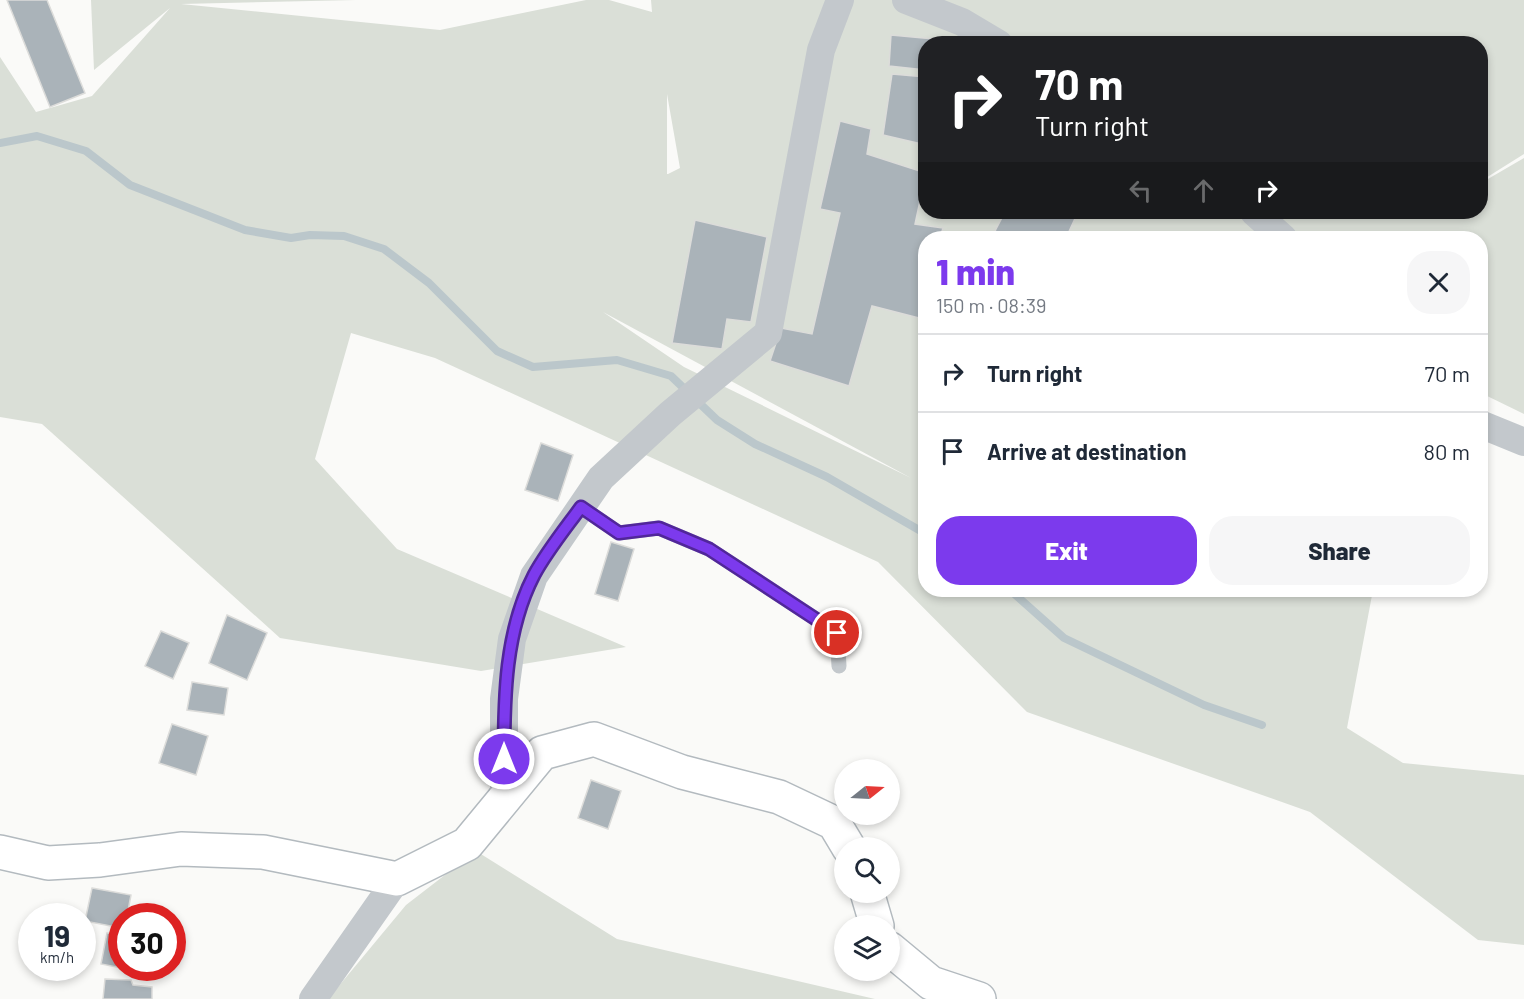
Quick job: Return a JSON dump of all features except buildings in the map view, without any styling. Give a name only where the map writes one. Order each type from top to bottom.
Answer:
[{"type":"street","points":[[504,798],[504,699],[512,639],[534,576],[601,478],[670,414],[768,333],[821,50],[840,0]]},
{"type":"street","points":[[906,0],[962,22],[986,36]]},
{"type":"street","points":[[1262,219],[1275,231]]},
{"type":"street","points":[[1488,427],[1524,442]]},
{"type":"street","points":[[313,999],[397,879],[466,844],[542,753],[594,739],[682,772],[789,802],[834,823],[842,837]]},
{"type":"street","points":[[0,852],[48,862],[100,860],[182,849],[263,852],[397,879]]},
{"type":"street","points":[[900,957],[931,983],[979,999]]},
{"type":"lane","points":[[581,507],[619,533],[659,528],[709,549],[837,633],[839,666]]},
{"type":"shaded area","points":[[91,0],[356,0],[181,4],[440,30],[586,0],[609,0],[652,12],[651,0],[1524,0],[1524,154],[1488,177],[1488,36],[918,36],[918,219],[1246,219],[1264,231],[918,231],[918,597],[1372,597],[1347,728],[1403,763],[1524,775],[1524,945],[1478,940],[1310,812],[1027,712],[878,562],[435,358],[351,333],[315,459],[397,549],[626,647],[481,671],[280,638],[42,424],[0,417],[0,57],[36,112],[92,96],[170,8],[94,70]],"holes":[[[667,94],[680,168],[667,174]],[[603,312],[911,478],[684,367]]]},
{"type":"shaded area","points":[[1524,158],[1524,414],[1488,396],[1488,231],[1268,231],[1252,219],[1488,219],[1488,179]]},
{"type":"shaded area","points":[[476,851],[617,939],[875,999],[328,999],[406,905]]},
{"type":"waterway","points":[[0,143],[37,136],[86,151],[130,185],[245,230],[291,238],[310,235],[344,236],[384,249],[429,283],[497,351],[533,367],[617,360],[671,376],[717,420],[755,444],[827,477],[918,529]]},
{"type":"waterway","points":[[1018,597],[1064,638],[1204,705],[1262,725]]},
{"type":"route","points":[[504,759],[504,699],[512,639],[534,576],[581,507],[619,533],[659,528],[709,549],[837,633]]}]
